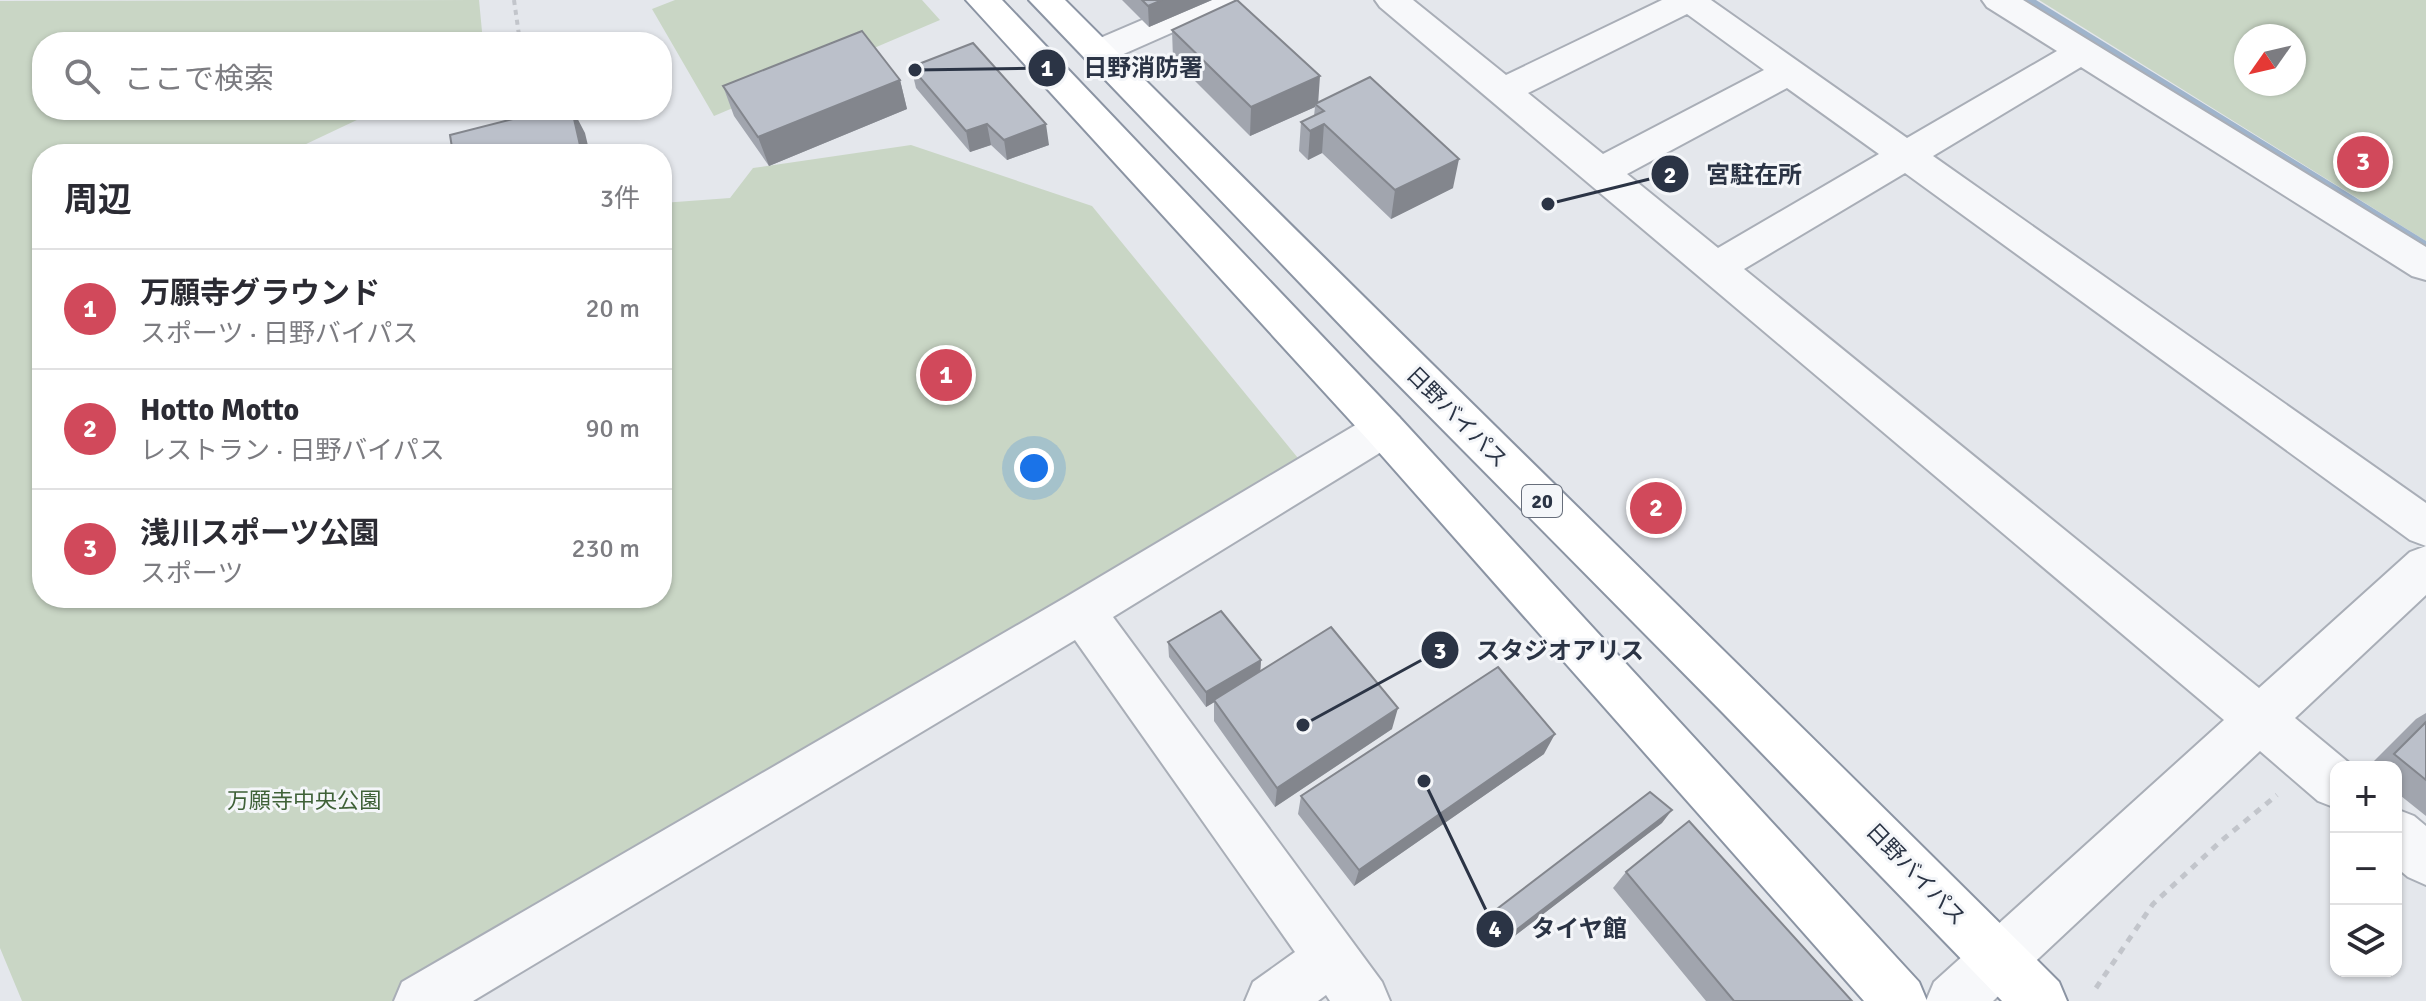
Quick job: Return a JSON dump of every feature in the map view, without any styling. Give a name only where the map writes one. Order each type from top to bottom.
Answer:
[{"type":"highway","points":[[983,0],[1384,429],[1900,1001]]},
{"type":"highway","name":"日野バイパス","points":[[1046,0],[1385,346],[1751,708],[2040,1001]]},
{"type":"street","points":[[1098,52],[1218,0]]},
{"type":"street","points":[[1392,0],[2330,779]]},
{"type":"street","points":[[1501,92],[1689,0],[2426,527]]},
{"type":"street","points":[[1999,0],[2426,266]]},
{"type":"street","points":[[1716,267],[2081,52]]},
{"type":"street","points":[[1598,173],[1789,72]]},
{"type":"street","points":[[421,1001],[1082,612],[1384,429]]},
{"type":"street","points":[[1953,1001],[2426,566]]},
{"type":"street","points":[[1082,612],[1363,1001]]},
{"type":"street","points":[[2402,839],[2426,859]]},
{"type":"street","points":[[1272,1001],[1332,958]]},
{"type":"path","points":[[514,0],[519,32]]},
{"type":"path","points":[[2096,988],[2153,904],[2221,841],[2289,786]]},
{"type":"green space","name":"万願寺中央公園","points":[[479,0],[482,32],[32,32],[32,120],[357,120],[306,144],[32,144],[32,608],[672,608],[672,202],[730,198],[753,168],[911,145],[1092,206],[1302,463],[902,704],[392,1001],[22,1001],[0,948],[0,1]]},
{"type":"green space","points":[[675,0],[922,0],[940,20],[714,116],[672,44],[672,32],[665,32],[652,9]]},
{"type":"green space","points":[[2039,0],[2426,0],[2426,241]]},
{"type":"building","points":[[1142,0],[1162,0],[1148,6]]},
{"type":"building","points":[[1237,0],[1320,76],[1251,107],[1172,30]]},
{"type":"building","points":[[862,31],[900,80],[758,137],[723,86]]},
{"type":"building","points":[[973,43],[1046,124],[1004,140],[987,124],[966,131],[911,67]]},
{"type":"building","points":[[1370,77],[1459,159],[1395,190],[1324,124],[1310,131],[1301,122],[1324,111],[1315,104]]},
{"type":"building","points":[[509,120],[574,120],[580,144],[451,144],[450,135]]},
{"type":"building","points":[[1221,611],[1261,660],[1206,692],[1168,642]]},
{"type":"building","points":[[1331,627],[1398,708],[1277,788],[1214,700]]},
{"type":"building","points":[[1498,667],[1555,734],[1359,870],[1301,796]]},
{"type":"building","points":[[2426,722],[2426,780],[2394,754]]},
{"type":"building","points":[[1650,792],[1672,810],[1511,934],[1493,912]]},
{"type":"building","points":[[1689,821],[1852,1001],[1734,1001],[1626,872]]},
{"type":"waterway","points":[[2028,0],[2426,247]]},
{"type":"place","name":"日野消防署","points":[[915,70]]},
{"type":"place","name":"浅川スポーツ公園","points":[[2363,162]]},
{"type":"place","name":"宮駐在所","points":[[1548,204]]},
{"type":"place","name":"万願寺グラウンド","points":[[946,375]]},
{"type":"place","name":"Hotto Motto","points":[[1656,508]]},
{"type":"place","name":"スタジオアリス","points":[[1303,725]]},
{"type":"place","name":"タイヤ館","points":[[1424,781]]}]
